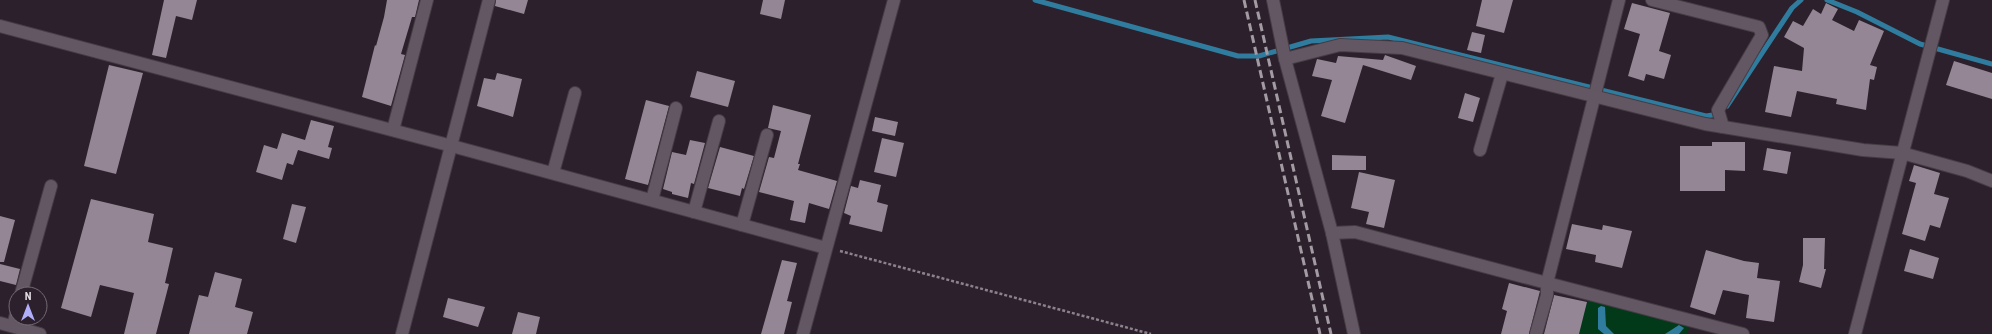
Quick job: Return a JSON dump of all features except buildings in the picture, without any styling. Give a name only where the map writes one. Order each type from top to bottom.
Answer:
[{"type":"street","points":[[393,130],[427,0]]},
{"type":"street","points":[[402,334],[489,0]]},
{"type":"street","points":[[803,334],[894,0]]},
{"type":"street","points":[[1273,0],[1286,59],[1332,233],[1354,334]]},
{"type":"street","points":[[1536,334],[1547,295],[1547,283],[1619,0]]},
{"type":"street","points":[[1652,0],[1759,27],[1762,36],[1718,110],[1723,126]]},
{"type":"street","points":[[1855,334],[1943,0]]},
{"type":"street","points":[[0,26],[553,173],[826,248]]},
{"type":"street","points":[[1286,59],[1340,45],[1402,48],[1595,98],[1723,126],[1863,150],[1902,153],[1967,171],[1992,181]]},
{"type":"street","points":[[1480,150],[1502,74]]},
{"type":"street","points":[[553,173],[575,93]]},
{"type":"street","points":[[652,200],[676,108]]},
{"type":"street","points":[[694,212],[719,121]]},
{"type":"street","points":[[742,225],[767,134]]},
{"type":"street","points":[[23,286],[51,186]]},
{"type":"street","points":[[1332,233],[1355,232],[1743,334]]},
{"type":"street","points":[[13,326],[34,333]]},
{"type":"path","points":[[826,248],[1152,334]]},
{"type":"green space","points":[[1588,300],[1690,325],[1687,334],[1576,334]]},
{"type":"water","points":[[1601,306],[1605,307],[1606,326],[1614,334],[1604,334],[1598,329],[1598,308]]},
{"type":"water","points":[[1679,325],[1684,328],[1679,334],[1665,334]]},
{"type":"waterway","points":[[1035,0],[1238,56],[1259,56],[1311,41],[1388,37],[1706,116],[1719,114]]},
{"type":"waterway","points":[[1727,106],[1792,8],[1801,0]]},
{"type":"waterway","points":[[1827,0],[1857,12],[1920,44],[1992,64]]},
{"type":"railway","points":[[1244,0],[1320,334]]},
{"type":"railway","points":[[1255,0],[1331,334]]}]
